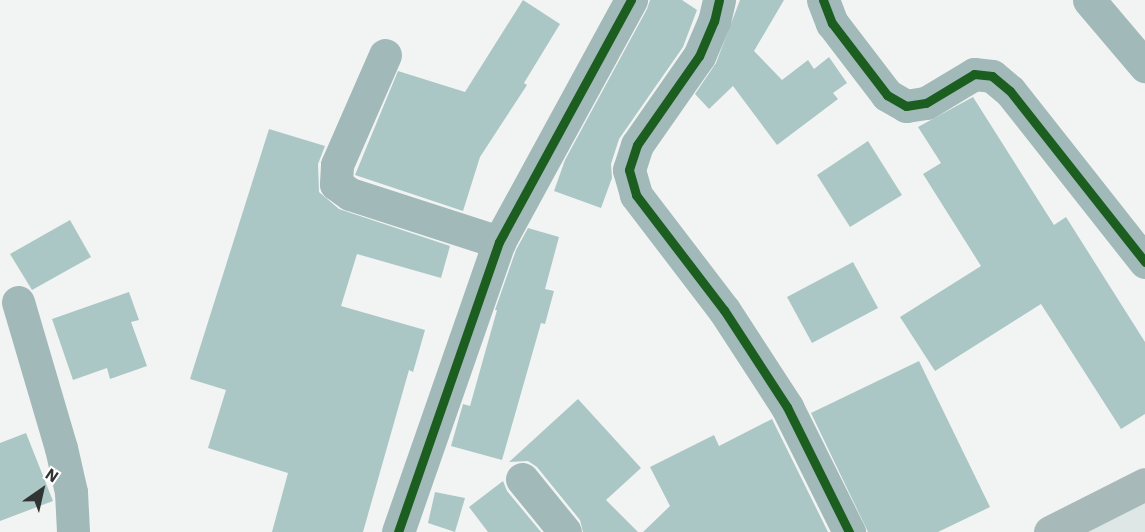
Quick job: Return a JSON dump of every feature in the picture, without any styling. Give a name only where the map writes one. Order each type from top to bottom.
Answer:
[{"type":"highway","points":[[1050,532],[1145,484]]},
{"type":"street","points":[[398,532],[499,242],[631,0]]},
{"type":"street","points":[[719,0],[714,21],[699,56],[637,145],[629,170],[636,195],[724,310],[787,407],[849,532]]},
{"type":"street","points":[[823,0],[832,22],[887,95],[906,106],[926,103],[974,74],[992,76],[1010,91],[1145,262]]},
{"type":"street","points":[[1089,0],[1145,66]]},
{"type":"street","points":[[385,55],[337,165],[336,184],[350,194],[499,242]]},
{"type":"street","points":[[18,302],[61,448],[71,492],[73,532]]},
{"type":"street","points":[[522,479],[565,532]]},
{"type":"shaded area","points":[[1145,499],[1145,532],[1078,532]]},
{"type":"building","points":[[523,0],[560,24],[524,83],[527,85],[480,157],[463,211],[355,175],[398,71],[465,92]]},
{"type":"building","points":[[650,0],[682,0],[697,10],[683,47],[619,139],[611,164],[612,178],[601,208],[554,191],[565,160]]},
{"type":"building","points":[[740,0],[784,0],[754,51],[782,80],[808,60],[814,69],[829,57],[847,83],[833,93],[838,99],[777,145],[733,86],[709,109],[695,94],[716,63]]},
{"type":"building","points":[[973,97],[1054,225],[1066,217],[1145,342],[1145,414],[1121,429],[1041,304],[935,371],[900,317],[981,266],[923,174],[941,163],[918,127]]},
{"type":"building","points":[[269,129],[325,146],[318,164],[319,192],[339,209],[450,246],[441,278],[357,254],[341,306],[425,330],[413,372],[409,370],[363,532],[272,532],[288,473],[208,448],[226,390],[190,379]]},
{"type":"building","points":[[868,141],[902,195],[850,227],[817,175]]},
{"type":"building","points":[[70,220],[91,257],[32,290],[10,254]]},
{"type":"building","points":[[528,228],[559,237],[545,289],[554,291],[545,324],[541,323],[502,460],[451,446],[463,404],[470,406],[497,310],[495,310],[516,250]]},
{"type":"building","points":[[853,262],[878,308],[812,343],[787,297]]},
{"type":"building","points":[[129,292],[139,320],[131,322],[147,366],[110,379],[107,368],[73,380],[52,319]]},
{"type":"building","points":[[919,361],[990,507],[938,532],[868,532],[811,413]]},
{"type":"building","points":[[578,399],[641,468],[606,500],[638,532],[583,532],[580,520],[537,467],[528,461],[509,462]]},
{"type":"building","points":[[772,419],[828,532],[643,532],[670,506],[650,467],[714,435],[719,446]]},
{"type":"building","points":[[26,433],[53,501],[0,521],[0,443]]},
{"type":"building","points":[[503,481],[507,491],[541,532],[488,532],[469,507]]},
{"type":"building","points":[[435,492],[465,498],[455,532],[428,523]]},
{"type":"cycle path","points":[[398,532],[499,242],[631,0]]},
{"type":"cycle path","points":[[719,0],[714,21],[699,56],[637,145],[629,170],[636,195],[724,310],[787,407],[849,532]]},
{"type":"cycle path","points":[[823,0],[832,23],[887,95],[906,106],[926,103],[974,74],[992,76],[1010,91],[1145,262]]}]
